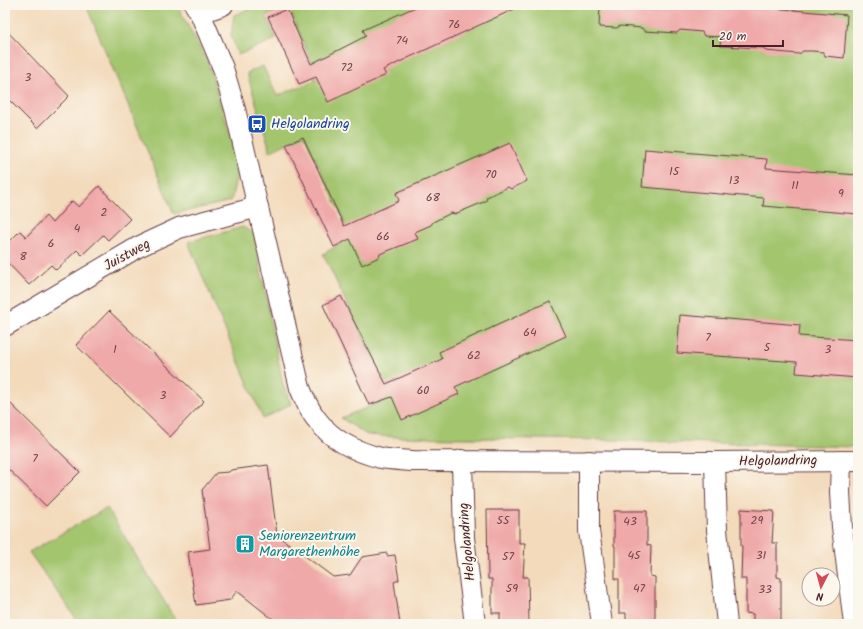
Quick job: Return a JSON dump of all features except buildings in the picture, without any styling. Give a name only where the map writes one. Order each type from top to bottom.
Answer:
[{"type":"street","points":[[197,9],[223,5]]},
{"type":"street","name":"Helgolandring","points":[[197,9],[223,68],[235,110],[300,388],[309,408],[318,422],[336,439],[360,452],[383,458],[413,461],[850,461],[840,492],[842,527],[854,624]]},
{"type":"street","name":"Juistweg","points":[[5,326],[138,247],[179,228],[258,207]]},
{"type":"street","name":"Helgolandring","points":[[462,460],[464,538],[475,624]]},
{"type":"street","points":[[589,461],[589,531],[602,624]]},
{"type":"street","points":[[715,462],[717,530],[727,624]]},
{"type":"green space","points":[[86,5],[177,5],[208,63],[239,164],[231,201],[174,214]]},
{"type":"green space","points":[[260,5],[858,5],[858,447],[608,440],[396,437],[367,435],[341,418],[386,400],[384,381],[323,254],[347,240],[343,218],[304,135],[269,152],[268,143],[247,73],[263,66],[277,96],[315,80],[311,61],[288,6],[266,16],[276,39],[238,55],[231,35],[234,15]]},
{"type":"green space","points":[[243,227],[254,234],[283,385],[291,404],[263,419],[188,242]]},
{"type":"green space","points":[[107,508],[178,624],[80,624],[29,552]]},
{"type":"place","name":"Helgolandring","points":[[257,124]]},
{"type":"place","name":"Seniorenzentrum Margarethenhöhe","points":[[245,544]]}]
